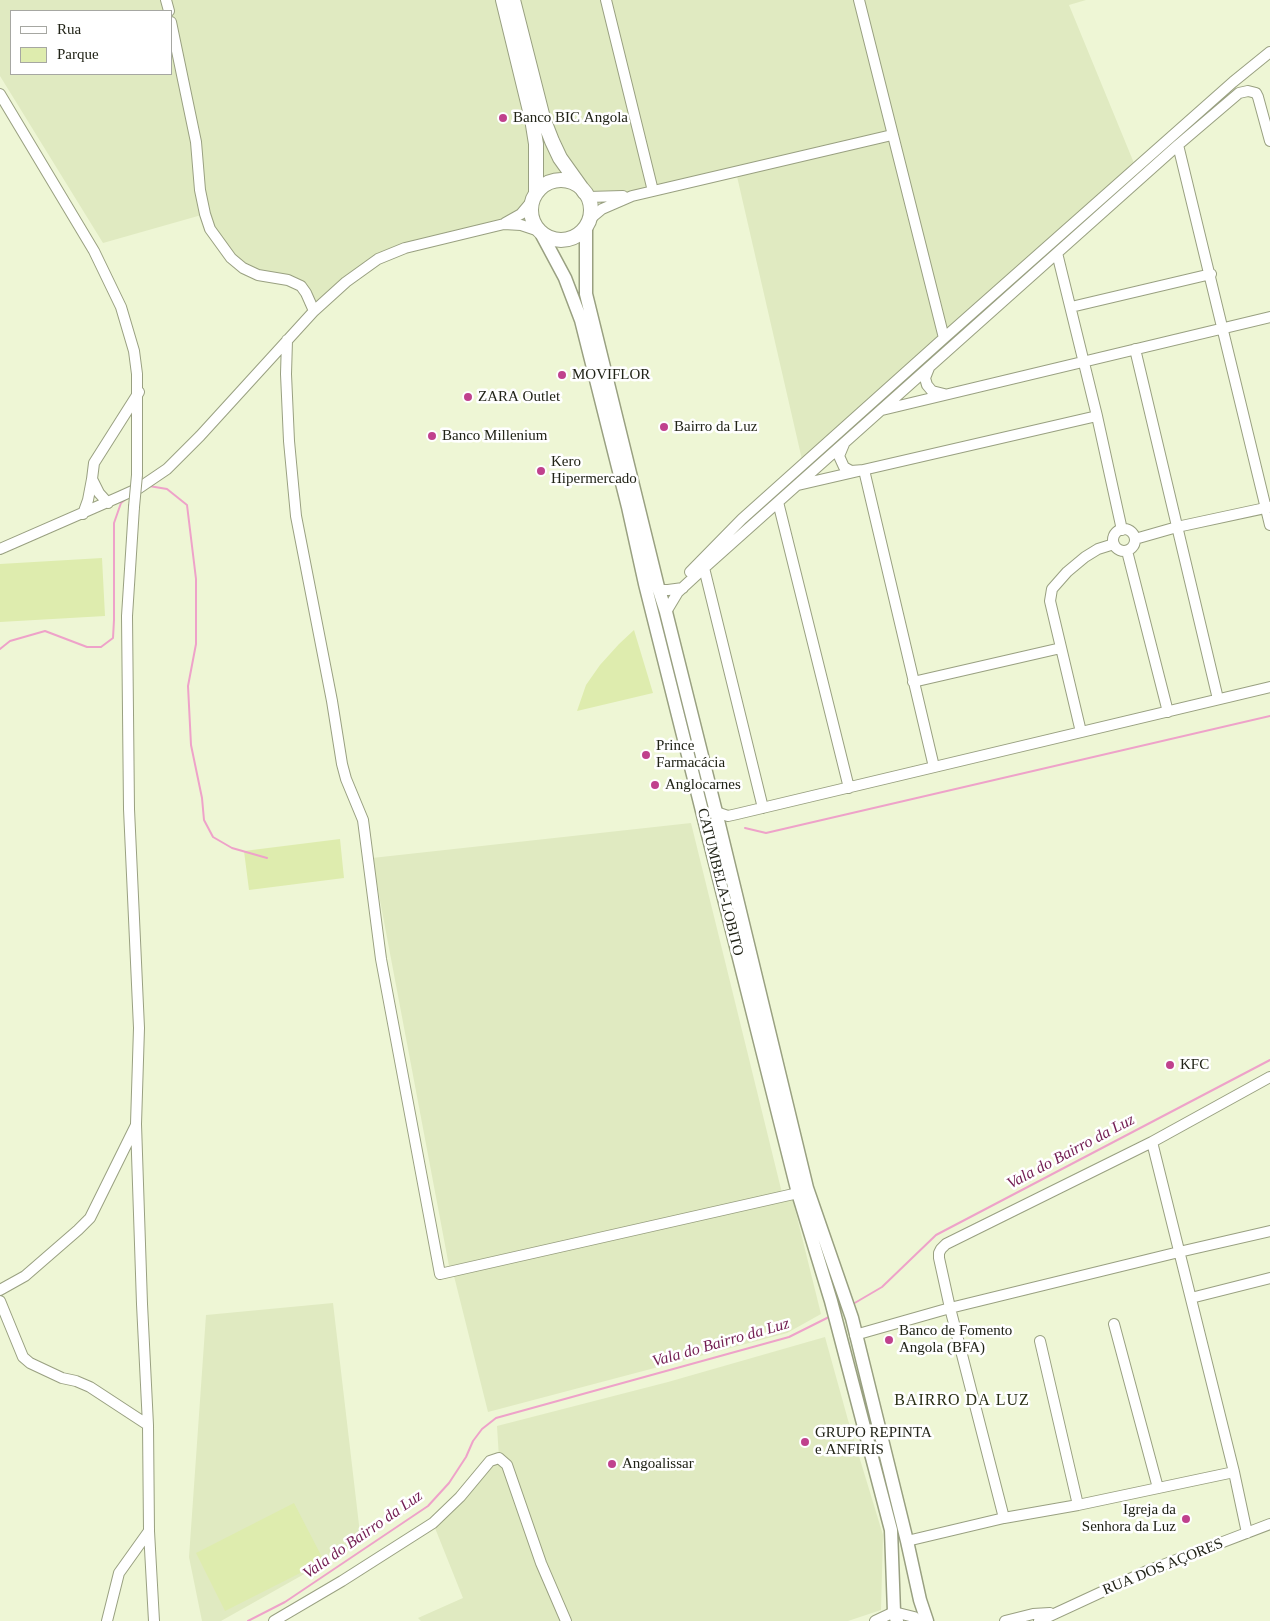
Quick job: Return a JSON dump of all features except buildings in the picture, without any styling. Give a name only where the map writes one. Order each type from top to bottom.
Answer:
[{"type":"highway","points":[[503,0],[532,119],[536,144],[534,197],[530,210],[532,219],[541,233],[551,239],[570,239],[579,234],[588,223],[591,210],[587,195],[560,158],[543,118],[513,0]]},
{"type":"highway","points":[[534,197],[543,186],[560,180],[578,186],[587,195]]},
{"type":"main road","name":"CATUMBELA-LOBITO","points":[[588,223],[586,294],[658,590],[666,612],[720,828],[807,1188],[852,1318],[920,1600],[927,1621]]},
{"type":"main road","name":"CATUMBELA-LOBITO","points":[[541,233],[565,278],[582,320],[645,584],[798,1192],[831,1301],[891,1530],[896,1616]]},
{"type":"street","points":[[606,0],[653,191]]},
{"type":"street","points":[[859,0],[944,338]]},
{"type":"street","points":[[172,27],[196,142],[202,198],[210,229],[231,258],[243,268],[258,275],[288,280],[301,286],[314,311]]},
{"type":"street","points":[[666,612],[678,589],[742,519],[1233,82],[1270,52]]},
{"type":"street","points":[[658,590],[678,589],[704,568],[1178,145],[1239,93],[1243,91],[1252,92],[1258,96],[1270,141]]},
{"type":"street","points":[[0,94],[94,251],[121,307],[134,351],[138,392],[137,475],[127,626],[129,809],[139,1028],[136,1124],[148,1424],[149,1531],[154,1621]]},
{"type":"street","points":[[588,223],[602,209],[632,196],[892,135]]},
{"type":"street","points":[[1178,145],[1268,508],[1270,524]]},
{"type":"street","points":[[587,195],[632,196]]},
{"type":"street","points":[[504,224],[521,214],[534,197]]},
{"type":"street","points":[[0,549],[108,503],[138,488],[167,469],[200,436],[314,311],[346,282],[378,259],[390,253],[504,224],[521,225],[541,233]]},
{"type":"street","points":[[1057,253],[1097,416],[1122,530]]},
{"type":"street","points":[[1071,307],[1211,274]]},
{"type":"street","points":[[881,410],[1270,317]]},
{"type":"street","points":[[287,340],[286,374],[289,441],[296,516],[332,701],[342,764],[346,779],[364,820],[380,959],[440,1274],[798,1192]]},
{"type":"street","points":[[1135,349],[1218,699]]},
{"type":"street","points":[[929,367],[925,378],[927,385],[932,391],[947,394]]},
{"type":"street","points":[[84,514],[94,463],[138,392]]},
{"type":"street","points":[[796,486],[1097,416]]},
{"type":"street","points":[[846,441],[840,451],[840,462],[851,471],[864,470]]},
{"type":"street","points":[[864,470],[934,767]]},
{"type":"street","points":[[92,479],[99,493],[108,503]]},
{"type":"street","points":[[778,502],[849,788]]},
{"type":"street","points":[[1135,539],[1177,527],[1268,508]]},
{"type":"street","points":[[1122,530],[1129,531],[1135,539],[1132,548],[1127,551],[1118,549],[1114,544],[1116,534],[1122,530]]},
{"type":"street","points":[[1082,732],[1050,601],[1052,588],[1085,557],[1098,549],[1114,544]]},
{"type":"street","points":[[1127,551],[1168,712]]},
{"type":"street","points":[[704,568],[763,808]]},
{"type":"street","points":[[914,682],[1061,648]]},
{"type":"street","points":[[716,812],[728,816],[1270,687]]},
{"type":"street","points":[[720,828],[736,814]]},
{"type":"street","points":[[1004,1518],[950,1308],[939,1253],[944,1246],[1152,1142],[1270,1078]]},
{"type":"street","points":[[0,1290],[25,1276],[90,1218],[136,1124]]},
{"type":"street","points":[[1152,1142],[1234,1472],[1247,1533]]},
{"type":"street","points":[[855,1335],[950,1308],[1270,1231]]},
{"type":"street","points":[[1191,1298],[1270,1278]]},
{"type":"street","points":[[0,1301],[23,1356],[30,1363],[62,1378],[90,1387],[148,1424]]},
{"type":"street","points":[[1114,1324],[1158,1488]]},
{"type":"street","points":[[1040,1341],[1078,1505]]},
{"type":"street","points":[[274,1621],[342,1581],[433,1522],[460,1497],[490,1460],[499,1458],[507,1465],[541,1564],[566,1621]]},
{"type":"street","points":[[907,1541],[1004,1518],[1078,1505],[1234,1472]]},
{"type":"street","name":"RUA DOS AÇORES","points":[[1039,1621],[1147,1571],[1270,1524]]},
{"type":"street","points":[[107,1621],[119,1573],[149,1531]]},
{"type":"street","name":"RUA DOS AÇORES","points":[[1005,1621],[1033,1614],[1056,1612]]},
{"type":"street","points":[[875,1621],[896,1616],[914,1617],[920,1621]]},
{"type":"shaded area","points":[[0,0],[1086,0],[1069,5],[1136,168],[803,464],[736,172],[632,196],[588,197],[570,182],[561,180],[551,182],[543,186],[521,214],[390,253],[314,311],[301,286],[243,268],[205,214],[103,243],[0,76]]},
{"type":"shaded area","points":[[691,823],[782,1193],[449,1266],[372,858]]},
{"type":"shaded area","points":[[792,1197],[821,1314],[787,1333],[488,1412],[454,1276]]},
{"type":"shaded area","points":[[333,1303],[361,1542],[221,1621],[202,1621],[189,1557],[206,1315]]},
{"type":"shaded area","points":[[825,1337],[883,1535],[881,1610],[848,1621],[421,1621],[418,1618],[463,1598],[433,1523],[499,1458],[497,1426],[668,1382]]},
{"type":"green space","points":[[102,558],[105,616],[0,622],[0,564]]},
{"type":"green space","points":[[634,630],[653,693],[577,711],[586,685],[600,665]]},
{"type":"green space","points":[[340,839],[344,878],[249,890],[244,851]]},
{"type":"green space","points":[[294,1503],[324,1561],[225,1611],[196,1553]]},
{"type":"waterway","points":[[149,486],[167,489],[187,505],[196,579],[196,644],[188,686],[191,745],[202,798],[204,820],[213,837],[232,848],[267,858]]},
{"type":"waterway","points":[[0,649],[10,641],[45,631],[87,647],[101,647],[113,638],[114,523],[121,503],[126,499]]},
{"type":"waterway","points":[[745,828],[766,833],[1270,716]]},
{"type":"waterway","name":"Vala do Bairro da Luz","points":[[853,1304],[882,1287],[936,1235],[1270,1060]]},
{"type":"waterway","name":"Vala do Bairro da Luz","points":[[248,1621],[285,1602],[428,1506],[449,1483],[482,1429],[496,1418],[789,1337],[829,1317]]},
{"type":"place","name":"Banco BIC Angola","points":[[503,118]]},
{"type":"place","name":"MOVIFLOR","points":[[562,375]]},
{"type":"place","name":"ZARA Outlet","points":[[468,397]]},
{"type":"place","name":"Bairro da Luz","points":[[664,427]]},
{"type":"place","name":"Banco Millenium","points":[[432,436]]},
{"type":"place","name":"Kero Hipermercado","points":[[541,471]]},
{"type":"place","name":"Prince Farmacácia","points":[[646,755]]},
{"type":"place","name":"Anglocarnes","points":[[655,785]]},
{"type":"place","name":"KFC","points":[[1170,1065]]},
{"type":"place","name":"Banco de Fomento Angola (BFA)","points":[[889,1340]]},
{"type":"place","name":"GRUPO REPINTA e ANFIRIS","points":[[805,1442]]},
{"type":"place","name":"Angoalissar","points":[[612,1464]]},
{"type":"place","name":"Igreja da Senhora da Luz","points":[[1186,1519]]},
{"type":"district","name":"BAIRRO DA LUZ","points":[[962,1401]]}]
